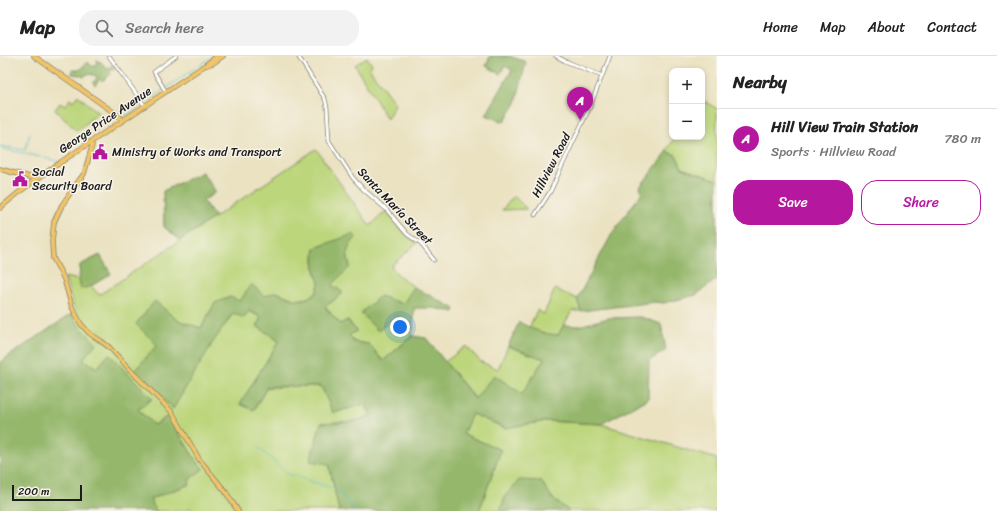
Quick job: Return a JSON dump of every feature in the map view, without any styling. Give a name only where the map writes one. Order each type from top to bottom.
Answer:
[{"type":"main road","points":[[34,56],[124,120]]},
{"type":"main road","points":[[37,56],[120,114],[124,120]]},
{"type":"main road","name":"George Price Avenue","points":[[0,208],[34,181],[217,56]]},
{"type":"main road","name":"George Price Avenue","points":[[204,66],[213,63],[223,56]]},
{"type":"main road","points":[[90,142],[92,145],[92,150],[84,174],[62,205],[55,219],[52,235],[53,258],[64,279],[72,307],[81,324],[110,348],[131,372],[172,412],[199,459],[225,491],[238,511]]},
{"type":"main road","points":[[0,169],[32,178],[34,181]]},
{"type":"street","points":[[109,56],[145,106]]},
{"type":"street","points":[[166,92],[154,72],[176,56]]},
{"type":"street","name":"Santa María Street","points":[[298,56],[326,99],[329,140],[353,178],[388,211],[408,234],[421,244],[434,260]]},
{"type":"street","points":[[556,56],[564,61],[602,76]]},
{"type":"street","name":"Hillview Road","points":[[535,215],[550,192],[589,109],[610,56]]},
{"type":"green space","points":[[490,56],[509,56],[526,62],[516,103],[504,122],[486,115],[512,70],[505,66],[500,74],[486,66]]},
{"type":"green space","points":[[367,57],[372,65],[369,68],[395,104],[387,119],[355,65]]},
{"type":"green space","points":[[97,60],[107,69],[112,65],[116,69],[109,71],[111,74],[102,81],[100,79],[95,85],[93,82],[97,78],[94,75],[87,74],[84,77],[72,74],[72,70],[79,70],[88,62],[92,67],[97,64]]},
{"type":"green space","points":[[78,95],[98,113],[77,131],[55,110],[60,103],[65,106],[70,99],[73,101]]},
{"type":"green space","points":[[705,101],[717,109],[717,180],[682,168],[676,155],[666,151],[674,140],[705,140]]},
{"type":"green space","points":[[316,149],[370,226],[386,211],[407,236],[417,243],[391,266],[398,275],[414,287],[396,316],[413,329],[412,336],[383,361],[369,344],[354,342],[349,335],[356,331],[348,320],[340,324],[325,307],[343,293],[332,285],[350,267],[348,251],[350,245],[356,237],[315,248],[315,270],[319,283],[317,292],[308,298],[296,300],[276,292],[269,295],[239,301],[215,303],[201,328],[177,320],[155,302],[136,324],[213,342],[234,312],[249,311],[261,317],[257,326],[279,341],[240,404],[254,410],[267,387],[321,386],[333,413],[365,404],[371,415],[357,421],[321,423],[339,511],[195,511],[190,508],[186,511],[156,511],[150,499],[190,484],[188,480],[203,469],[168,416],[154,425],[138,410],[152,399],[109,355],[97,369],[83,359],[96,343],[79,326],[71,314],[76,311],[65,277],[79,280],[82,289],[91,286],[99,295]]},
{"type":"green space","points":[[667,152],[676,155],[682,168],[717,180],[717,279],[696,295],[664,303],[655,302],[581,311],[577,299],[613,232],[643,191],[639,188]]},
{"type":"green space","points":[[202,172],[216,192],[203,201],[215,217],[180,240],[164,227],[163,191]]},
{"type":"green space","points":[[514,196],[527,209],[502,210]]},
{"type":"green space","points":[[353,234],[356,237],[350,245],[348,251],[350,267],[332,285],[343,293],[325,307],[340,324],[347,320],[357,331],[349,335],[354,342],[369,344],[383,361],[412,336],[426,338],[475,399],[494,375],[522,394],[544,359],[508,346],[519,322],[547,334],[558,335],[564,325],[579,326],[608,318],[641,317],[661,324],[666,350],[649,361],[648,399],[601,424],[546,421],[505,428],[472,414],[463,434],[501,450],[479,511],[339,511],[329,464],[310,461],[321,423],[357,421],[371,415],[365,404],[333,413],[321,386],[267,387],[254,410],[240,404],[279,341],[257,326],[261,317],[249,311],[244,318],[233,313],[213,342],[173,409],[135,370],[157,345],[136,324],[155,301],[177,320],[201,328],[215,303],[230,297],[240,301],[251,284],[265,296],[276,292],[296,300],[308,298],[317,292],[319,283],[315,270],[315,248]]},
{"type":"green space","points":[[100,255],[111,274],[91,286],[81,289],[79,280],[80,265]]},
{"type":"green space","points":[[414,287],[455,309],[454,312],[433,308],[414,308],[413,329],[396,316],[378,331],[361,313],[380,296],[403,304]]},
{"type":"green space","points":[[555,289],[577,299],[581,311],[572,311],[558,335],[546,334],[529,328],[537,310],[544,314]]},
{"type":"green space","points":[[71,314],[79,326],[96,343],[83,359],[97,368],[109,354],[152,398],[138,410],[154,425],[168,416],[203,469],[189,480],[190,484],[150,499],[156,511],[0,511],[0,362]]},
{"type":"green space","points":[[466,346],[481,362],[498,369],[508,346],[544,359],[522,394],[476,399],[445,362]]},
{"type":"green space","points":[[472,413],[505,428],[546,421],[601,424],[717,459],[717,511],[569,511],[553,499],[541,481],[506,495],[500,511],[479,511],[501,450],[463,434]]},
{"type":"green space","points":[[519,480],[541,481],[553,499],[569,511],[500,511],[506,495]]},
{"type":"waterway","points":[[166,88],[213,56]]},
{"type":"waterway","points":[[146,102],[163,90]]},
{"type":"waterway","points":[[124,117],[142,105]]},
{"type":"waterway","points":[[0,146],[25,150],[30,133]]},
{"type":"waterway","points":[[0,148],[58,161]]},
{"type":"waterway","points":[[257,446],[288,474],[338,490],[355,511]]},
{"type":"place","name":"Hill View Train Station","points":[[580,120]]},
{"type":"place","name":"Ministry of Works and Transport","points":[[100,152]]},
{"type":"place","name":"Social Security Board","points":[[20,179]]}]
